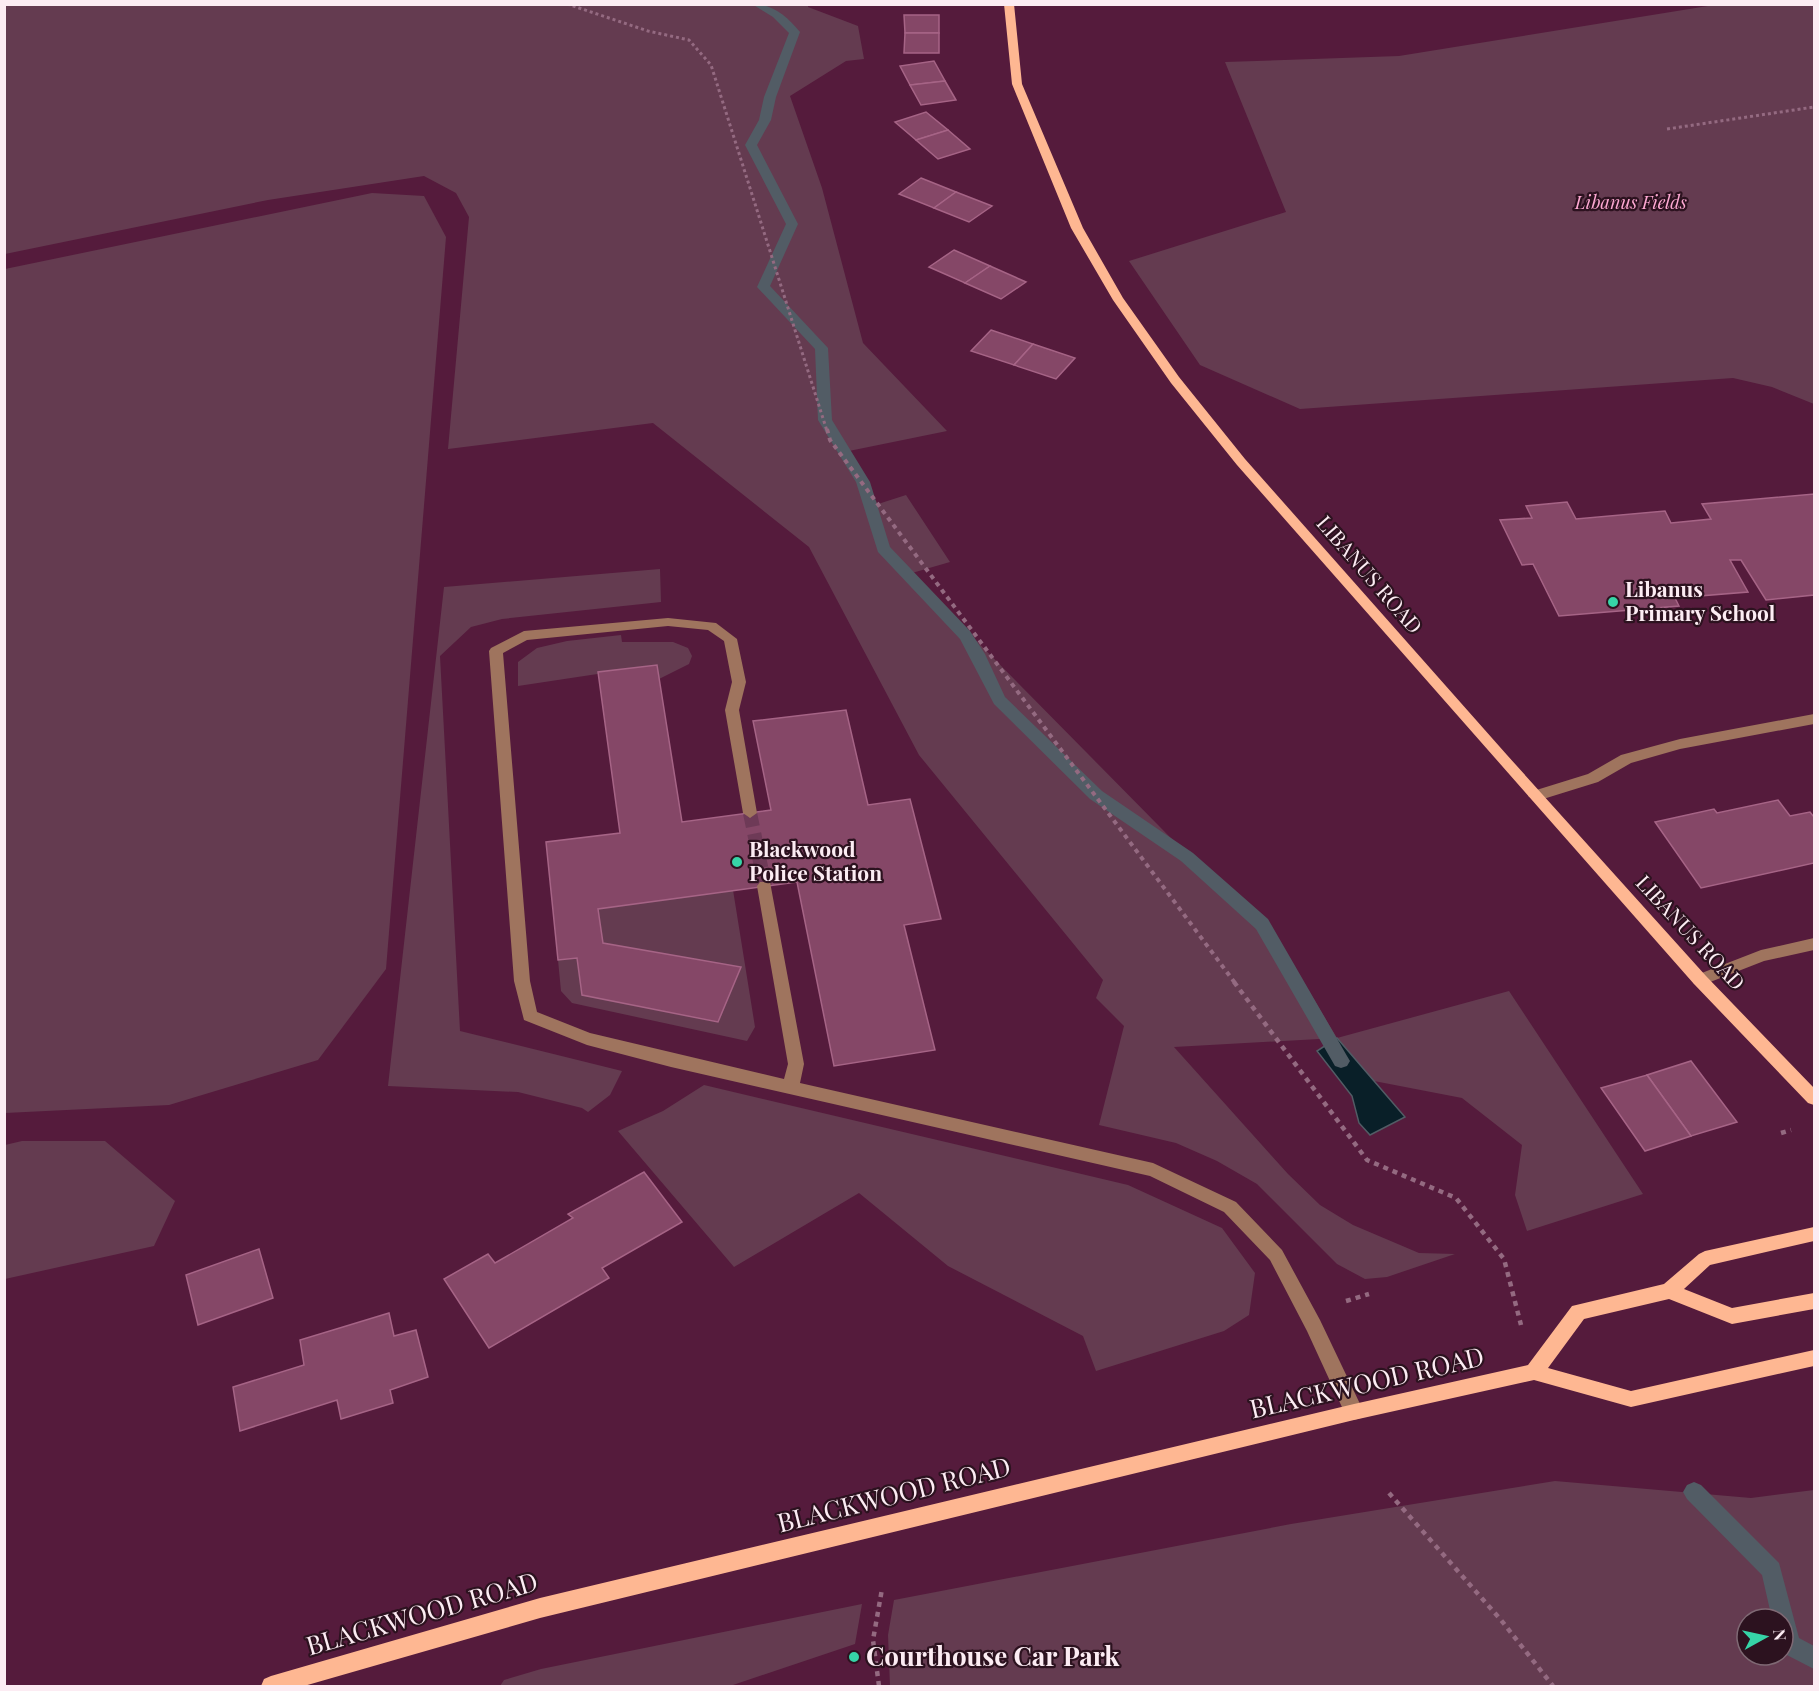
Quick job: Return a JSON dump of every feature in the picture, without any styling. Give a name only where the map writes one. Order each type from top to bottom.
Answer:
[{"type":"main road","name":"LIBANUS ROAD","points":[[1010,4],[1017,84],[1077,228],[1117,298],[1174,380],[1303,533],[1535,796],[1700,980],[1815,1098]]},
{"type":"main road","points":[[1534,1372],[1578,1312],[1669,1292],[1705,1259],[1815,1234]]},
{"type":"main road","points":[[1669,1292],[1731,1316],[1815,1301]]},
{"type":"main road","name":"BLACKWOOD ROAD","points":[[271,1686],[540,1608],[1354,1412],[1534,1372],[1631,1399],[1815,1358]]},
{"type":"street","points":[[750,813],[732,710],[739,682],[730,639],[711,626],[668,622],[524,636],[496,651],[522,981],[530,1016],[587,1038],[671,1060],[1154,1170],[1230,1207],[1276,1255],[1314,1326],[1354,1412]]},
{"type":"street","points":[[1535,796],[1593,778],[1626,759],[1680,744],[1815,719]]},
{"type":"street","points":[[765,886],[796,1064],[791,1086]]},
{"type":"street","points":[[1700,980],[1761,956],[1815,944]]},
{"type":"path","points":[[567,4],[648,31],[689,40],[711,65],[830,440],[1367,1160],[1456,1198],[1504,1259],[1534,1372]]},
{"type":"path","points":[[1667,129],[1815,107]]},
{"type":"path","points":[[1781,1133],[1791,1130]]},
{"type":"path","points":[[1346,1301],[1369,1294]]},
{"type":"path","points":[[1389,1493],[1501,1620],[1553,1686]]},
{"type":"path","points":[[879,1686],[873,1640],[882,1589]]},
{"type":"green space","points":[[808,4],[808,7],[858,26],[864,59],[846,61],[790,96],[822,188],[863,343],[947,431],[844,452],[878,504],[906,495],[950,562],[912,573],[1229,897],[1266,919],[1337,1038],[1174,1047],[1288,1174],[1320,1205],[1353,1225],[1419,1253],[1455,1254],[1387,1277],[1365,1279],[1337,1264],[1257,1184],[1217,1161],[1176,1143],[1099,1125],[1124,1026],[1096,998],[1103,980],[919,755],[809,547],[653,423],[448,449],[469,217],[456,193],[424,176],[268,200],[5,254],[5,5]]},
{"type":"green space","name":"Libanus Fields","points":[[1714,5],[1814,5],[1814,404],[1772,387],[1733,378],[1300,409],[1200,365],[1129,261],[1286,212],[1225,62],[1399,56]]},
{"type":"green space","points":[[372,193],[424,196],[446,237],[386,969],[318,1060],[169,1105],[5,1113],[5,269]]},
{"type":"green space","points":[[660,569],[661,602],[502,619],[471,627],[440,656],[460,1031],[622,1071],[610,1095],[588,1112],[582,1108],[518,1092],[388,1086],[444,587]]},
{"type":"green space","points":[[621,635],[622,642],[673,642],[688,648],[692,656],[689,664],[659,679],[657,665],[518,686],[518,662],[537,648],[567,641]]},
{"type":"green space","points":[[733,890],[755,1027],[747,1041],[572,1003],[561,991],[558,960],[577,958],[582,995],[718,1022],[740,967],[603,943],[598,909]]},
{"type":"green space","points":[[1509,991],[1643,1194],[1527,1231],[1515,1195],[1522,1145],[1462,1098],[1374,1081],[1337,1038]]},
{"type":"green space","points":[[704,1085],[1128,1185],[1222,1228],[1255,1273],[1249,1315],[1224,1331],[1096,1371],[1083,1336],[948,1266],[859,1193],[734,1267],[618,1131],[663,1111]]},
{"type":"green space","points":[[22,1141],[105,1141],[175,1201],[154,1246],[5,1279],[5,1145]]},
{"type":"green space","points":[[1555,1481],[1751,1498],[1814,1490],[1814,1686],[890,1686],[888,1635],[894,1600],[1291,1524]]},
{"type":"green space","points":[[862,1604],[855,1644],[730,1686],[500,1686],[504,1680],[541,1669]]},
{"type":"water","points":[[1337,1038],[1405,1117],[1370,1135],[1359,1123],[1352,1096],[1317,1051]]},
{"type":"building","points":[[904,15],[939,15],[939,33],[905,33]]},
{"type":"building","points":[[905,33],[939,33],[939,53],[904,53]]},
{"type":"building","points":[[934,61],[945,81],[910,85],[900,66]]},
{"type":"building","points":[[945,81],[956,100],[921,105],[910,85]]},
{"type":"building","points":[[926,112],[948,130],[916,140],[895,122]]},
{"type":"building","points":[[948,130],[970,149],[938,159],[916,140]]},
{"type":"building","points":[[921,178],[956,192],[934,208],[899,194]]},
{"type":"building","points":[[956,192],[992,206],[969,222],[934,208]]},
{"type":"building","points":[[954,250],[990,266],[965,283],[929,267]]},
{"type":"building","points":[[990,266],[1026,282],[1001,299],[965,283]]},
{"type":"building","points":[[991,330],[1033,344],[1014,365],[971,351]]},
{"type":"building","points":[[1033,344],[1075,358],[1056,379],[1014,365]]},
{"type":"building","points":[[1814,494],[1814,595],[1766,600],[1741,560],[1730,560],[1748,592],[1675,598],[1679,606],[1559,616],[1533,564],[1522,565],[1500,520],[1532,518],[1526,506],[1567,502],[1576,519],[1665,511],[1671,523],[1711,519],[1702,504]]},
{"type":"building","name":"Blackwood Police Station","points":[[657,665],[682,822],[771,810],[753,721],[846,710],[868,805],[910,799],[941,919],[904,925],[935,1050],[834,1066],[797,882],[598,909],[603,943],[741,967],[718,1022],[582,995],[577,958],[558,960],[546,842],[620,833],[598,672]]},
{"type":"building","points":[[1778,800],[1790,816],[1810,812],[1814,817],[1814,863],[1701,888],[1655,822],[1714,809],[1717,813]]},
{"type":"building","points":[[1691,1061],[1737,1122],[1691,1136],[1647,1075]]},
{"type":"building","points":[[1647,1075],[1691,1136],[1645,1151],[1601,1088]]},
{"type":"building","points":[[644,1172],[682,1222],[602,1268],[609,1278],[489,1348],[444,1279],[488,1254],[495,1263],[573,1218],[568,1214]]},
{"type":"building","points":[[259,1249],[273,1298],[198,1325],[186,1275]]},
{"type":"building","points":[[389,1313],[394,1336],[416,1330],[428,1377],[390,1390],[393,1403],[341,1419],[337,1400],[240,1431],[233,1387],[304,1365],[300,1340]]},
{"type":"waterway","points":[[757,4],[777,15],[795,32],[770,97],[765,120],[751,145],[792,224],[763,287],[821,348],[825,420],[863,482],[883,549],[965,635],[977,654],[999,700],[1096,795],[1187,857],[1262,924],[1341,1061]]},
{"type":"waterway","points":[[1694,1492],[1771,1570],[1790,1645],[1814,1658]]},
{"type":"tunnel","points":[[750,813],[765,886]]},
{"type":"place","name":"Libanus Primary School","points":[[1613,602]]},
{"type":"place","name":"Blackwood Police Station","points":[[737,862]]},
{"type":"place","name":"Courthouse Car Park","points":[[854,1657]]}]
